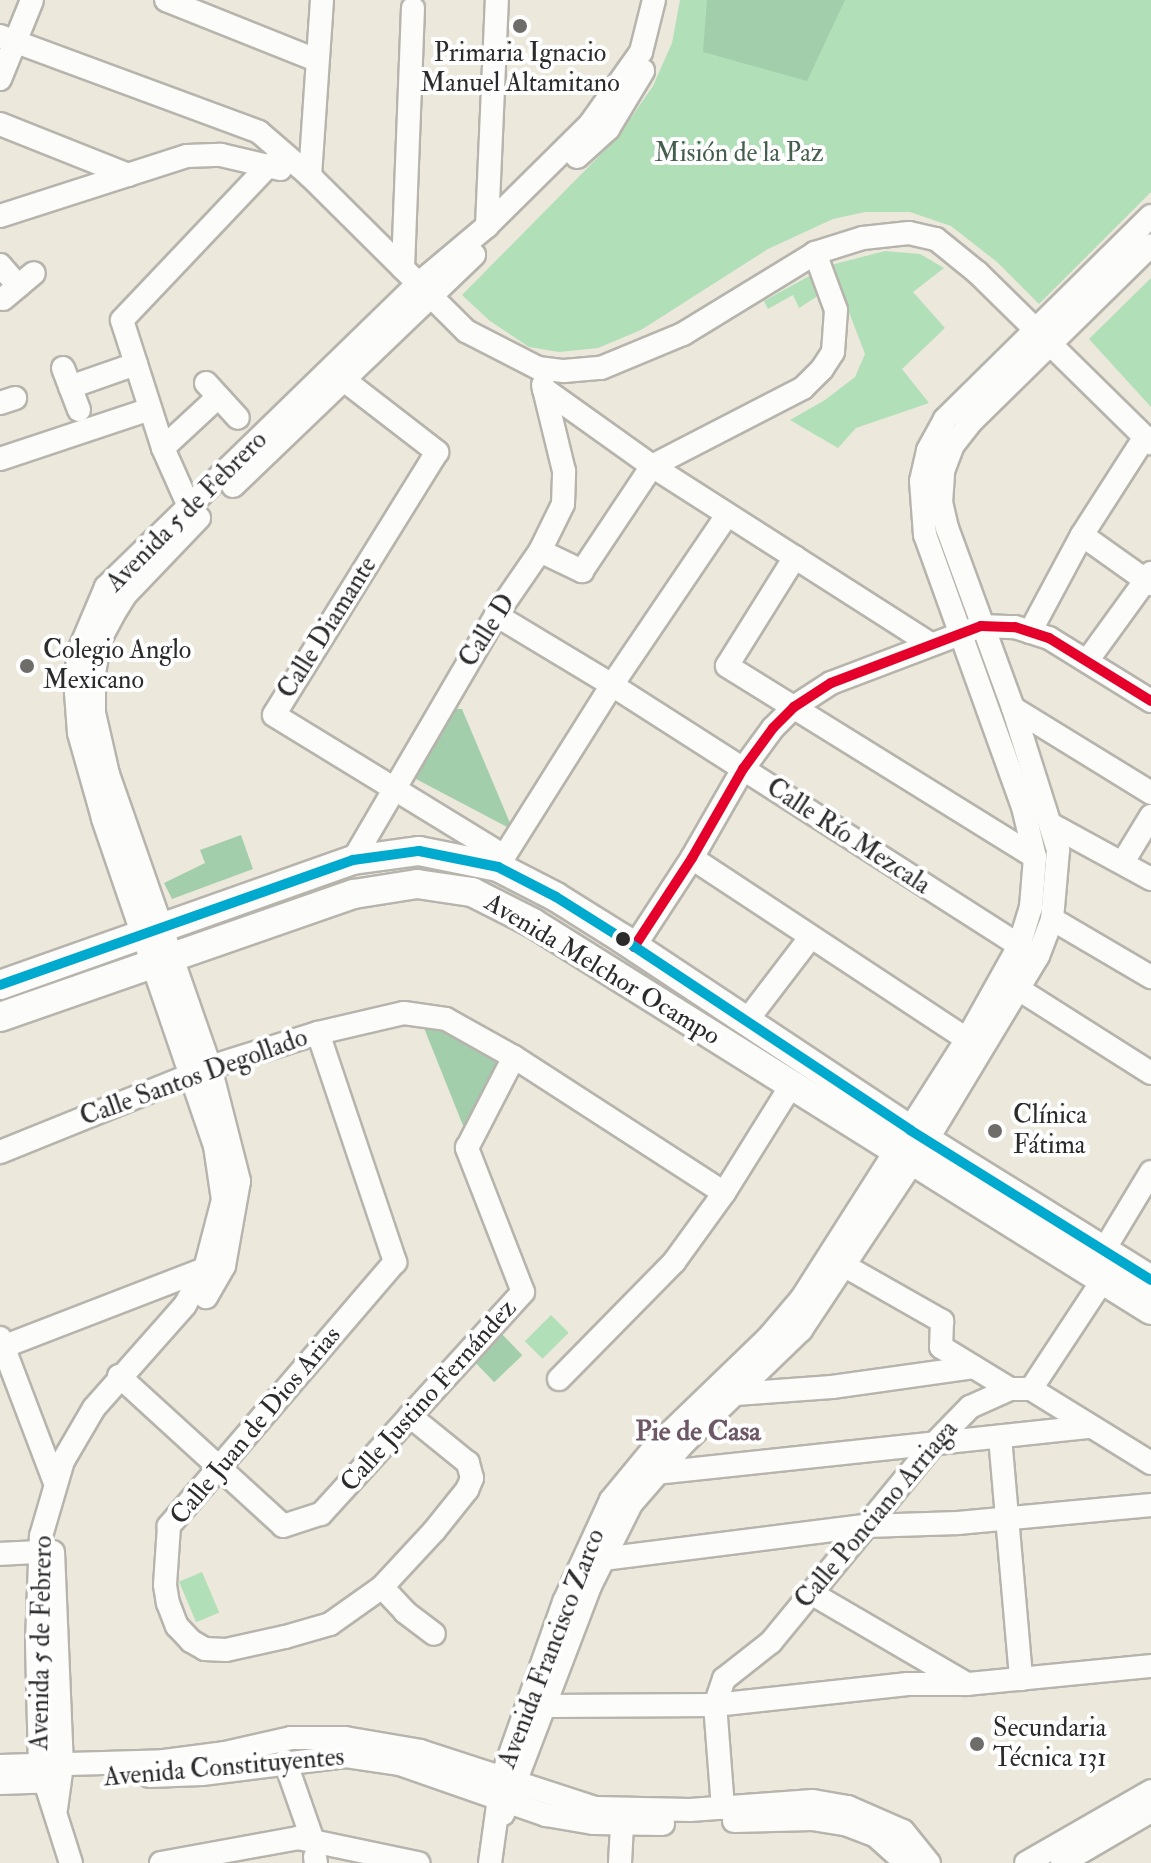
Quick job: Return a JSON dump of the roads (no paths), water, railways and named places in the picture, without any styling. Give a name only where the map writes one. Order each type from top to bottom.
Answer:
[{"type":"main road","name":"Avenida Melchor Ocampo","points":[[0,1017],[353,860],[419,851],[501,862],[748,1019],[912,1145],[1103,1280],[1151,1310]]},
{"type":"main road","name":"Avenida Melchor Ocampo","points":[[0,985],[354,894],[417,884],[472,892],[533,923],[792,1084],[912,1145],[1104,1250],[1151,1280]]},
{"type":"street","points":[[0,79],[7,40],[32,0]]},
{"type":"street","points":[[166,0],[316,60]]},
{"type":"street","points":[[310,176],[322,0]]},
{"type":"street","points":[[487,226],[497,0]]},
{"type":"street","name":"Avenida 5 de Febrero","points":[[71,1863],[56,1814],[39,1552],[55,1483],[63,1461],[94,1408],[201,1306],[224,1266],[239,1181],[158,946],[108,774],[94,713],[94,672],[100,639],[126,594],[192,515],[417,283],[487,226],[590,124],[641,52],[654,0]]},
{"type":"street","name":"Avenida 5 de Febrero","points":[[192,515],[344,380],[417,283],[608,129],[644,71],[668,0]]},
{"type":"street","points":[[413,8],[417,283]]},
{"type":"street","points":[[7,40],[259,132],[310,176],[466,331],[541,378],[652,466],[930,644]]},
{"type":"street","points":[[0,124],[128,175]]},
{"type":"street","points":[[0,216],[187,156],[221,155],[310,176]]},
{"type":"street","points":[[192,515],[163,448],[122,320],[269,165]]},
{"type":"street","name":"Avenida Francisco Zarco","points":[[506,1790],[564,1602],[611,1500],[654,1448],[768,1338],[802,1298],[976,1060],[1020,990],[1029,951],[1035,857],[971,630],[944,516],[943,471],[953,445],[971,422],[1151,216]]},
{"type":"street","points":[[541,378],[564,371],[601,368],[683,334],[815,253],[886,234],[936,239],[978,273],[1044,335],[1148,440],[1082,535],[1030,632]]},
{"type":"street","name":"Avenida Francisco Zarco","points":[[1044,335],[1151,245]]},
{"type":"street","points":[[540,551],[582,571],[652,466],[803,388],[822,369],[833,352],[836,310],[815,253]]},
{"type":"street","points":[[0,265],[18,286]]},
{"type":"street","points":[[79,410],[67,378],[136,364]]},
{"type":"street","name":"Calle D","points":[[353,860],[496,615],[540,551],[563,504],[564,471],[541,378]]},
{"type":"street","name":"Calle Diamante","points":[[344,380],[437,452],[274,715],[394,785],[501,862]]},
{"type":"street","points":[[163,448],[212,390],[238,418]]},
{"type":"street","points":[[0,459],[150,409]]},
{"type":"street","points":[[501,862],[612,685],[727,515]]},
{"type":"street","points":[[1082,535],[1149,579],[1087,661]]},
{"type":"street","points":[[795,557],[727,666],[1035,857]]},
{"type":"street","name":"Calle Río Mezcala","points":[[496,615],[612,685],[1029,951]]},
{"type":"street","points":[[634,947],[692,858],[743,769],[773,728],[794,707],[831,683],[971,630],[1015,627],[1049,638],[1151,701]]},
{"type":"street","name":"Avenida Francisco Zarco","points":[[506,1790],[547,1706],[603,1559],[631,1504],[657,1473],[801,1330],[845,1266],[967,1039],[1052,919],[1058,850],[1052,825],[1013,708],[971,630]]},
{"type":"street","points":[[1013,708],[1151,793]]},
{"type":"street","points":[[1123,862],[1151,816]]},
{"type":"street","points":[[1052,825],[1151,879]]},
{"type":"street","points":[[692,858],[967,1039],[976,1060]]},
{"type":"street","points":[[1052,919],[1151,977]]},
{"type":"street","points":[[748,1019],[810,938]]},
{"type":"street","points":[[1020,990],[1151,1073]]},
{"type":"street","name":"Calle Santos Degollado","points":[[0,1152],[201,1070],[318,1033],[413,1014],[446,1019],[514,1057],[724,1193]]},
{"type":"street","name":"Calle Juan de Dios Arias","points":[[318,1033],[395,1262],[169,1526],[165,1585],[168,1603],[177,1626],[191,1641],[205,1649],[226,1650],[285,1637],[330,1624],[382,1587],[434,1531],[467,1490],[472,1478],[468,1463],[410,1416]]},
{"type":"street","name":"Calle Justino Fernández","points":[[220,1466],[283,1526],[321,1514],[523,1292],[467,1148],[514,1057]]},
{"type":"street","name":"Avenida 5 de Febrero","points":[[52,1774],[53,1548],[67,1491],[81,1458],[125,1380],[185,1305],[205,1269],[218,1225],[222,1186],[201,1070]]},
{"type":"street","points":[[559,1379],[674,1262],[724,1193],[792,1084]]},
{"type":"street","points":[[1104,1250],[1151,1172]]},
{"type":"street","points":[[845,1266],[942,1321],[941,1347],[1091,1427],[1151,1463]]},
{"type":"street","points":[[55,1483],[1,1344],[205,1269]]},
{"type":"street","points":[[1020,1389],[1103,1280]]},
{"type":"street","points":[[736,1394],[832,1387],[974,1367]]},
{"type":"street","points":[[125,1380],[220,1466]]},
{"type":"street","name":"Calle Ponciano Arriaga","points":[[715,1705],[724,1679],[771,1642],[933,1445],[970,1407],[1020,1389]]},
{"type":"street","points":[[657,1473],[1091,1427]]},
{"type":"street","points":[[1000,1437],[1021,1679]]},
{"type":"street","points":[[603,1559],[866,1526],[1151,1505]]},
{"type":"street","points":[[0,1554],[39,1552]]},
{"type":"street","points":[[382,1587],[405,1612],[434,1634]]},
{"type":"street","points":[[811,1593],[967,1684]]},
{"type":"street","points":[[741,1642],[771,1642]]},
{"type":"street","points":[[547,1706],[715,1705],[908,1684],[967,1684],[1151,1666]]},
{"type":"street","points":[[715,1705],[723,1808]]},
{"type":"street","name":"Avenida Constituyentes","points":[[0,1783],[225,1753],[291,1738],[345,1738],[388,1744],[445,1769],[506,1790],[595,1808],[678,1817],[812,1819],[845,1824],[876,1836],[906,1863]]},
{"type":"street","name":"Avenida Constituyentes","points":[[0,1766],[52,1774],[202,1774],[285,1761],[346,1756],[445,1769]]},
{"type":"street","points":[[285,1761],[315,1854]]},
{"type":"street","points":[[490,1863],[495,1827],[506,1790]]},
{"type":"street","name":"Avenida Constituyentes","points":[[506,1790],[546,1815],[622,1825],[723,1808],[813,1801],[848,1807],[903,1831],[929,1863]]},
{"type":"street","points":[[1026,1863],[1089,1847],[1151,1791]]},
{"type":"street","points":[[1062,1863],[1151,1811]]},
{"type":"street","points":[[620,1863],[622,1825]]},
{"type":"street","points":[[161,1863],[298,1838],[315,1854],[418,1863]]},
{"type":"place","name":"Primaria Ignacio Manuel Altamitano","points":[[520,26]]},
{"type":"place","name":"Colegio Anglo Mexicano","points":[[27,666]]},
{"type":"place","name":"Clínica Fátima","points":[[995,1131]]},
{"type":"place","name":"Secundaria Técnica 131","points":[[977,1744]]},
{"type":"district","name":"Pie de Casa","points":[[698,1432]]},
{"type":"park label","name":"Misión de la Paz","points":[[739,154]]}]
